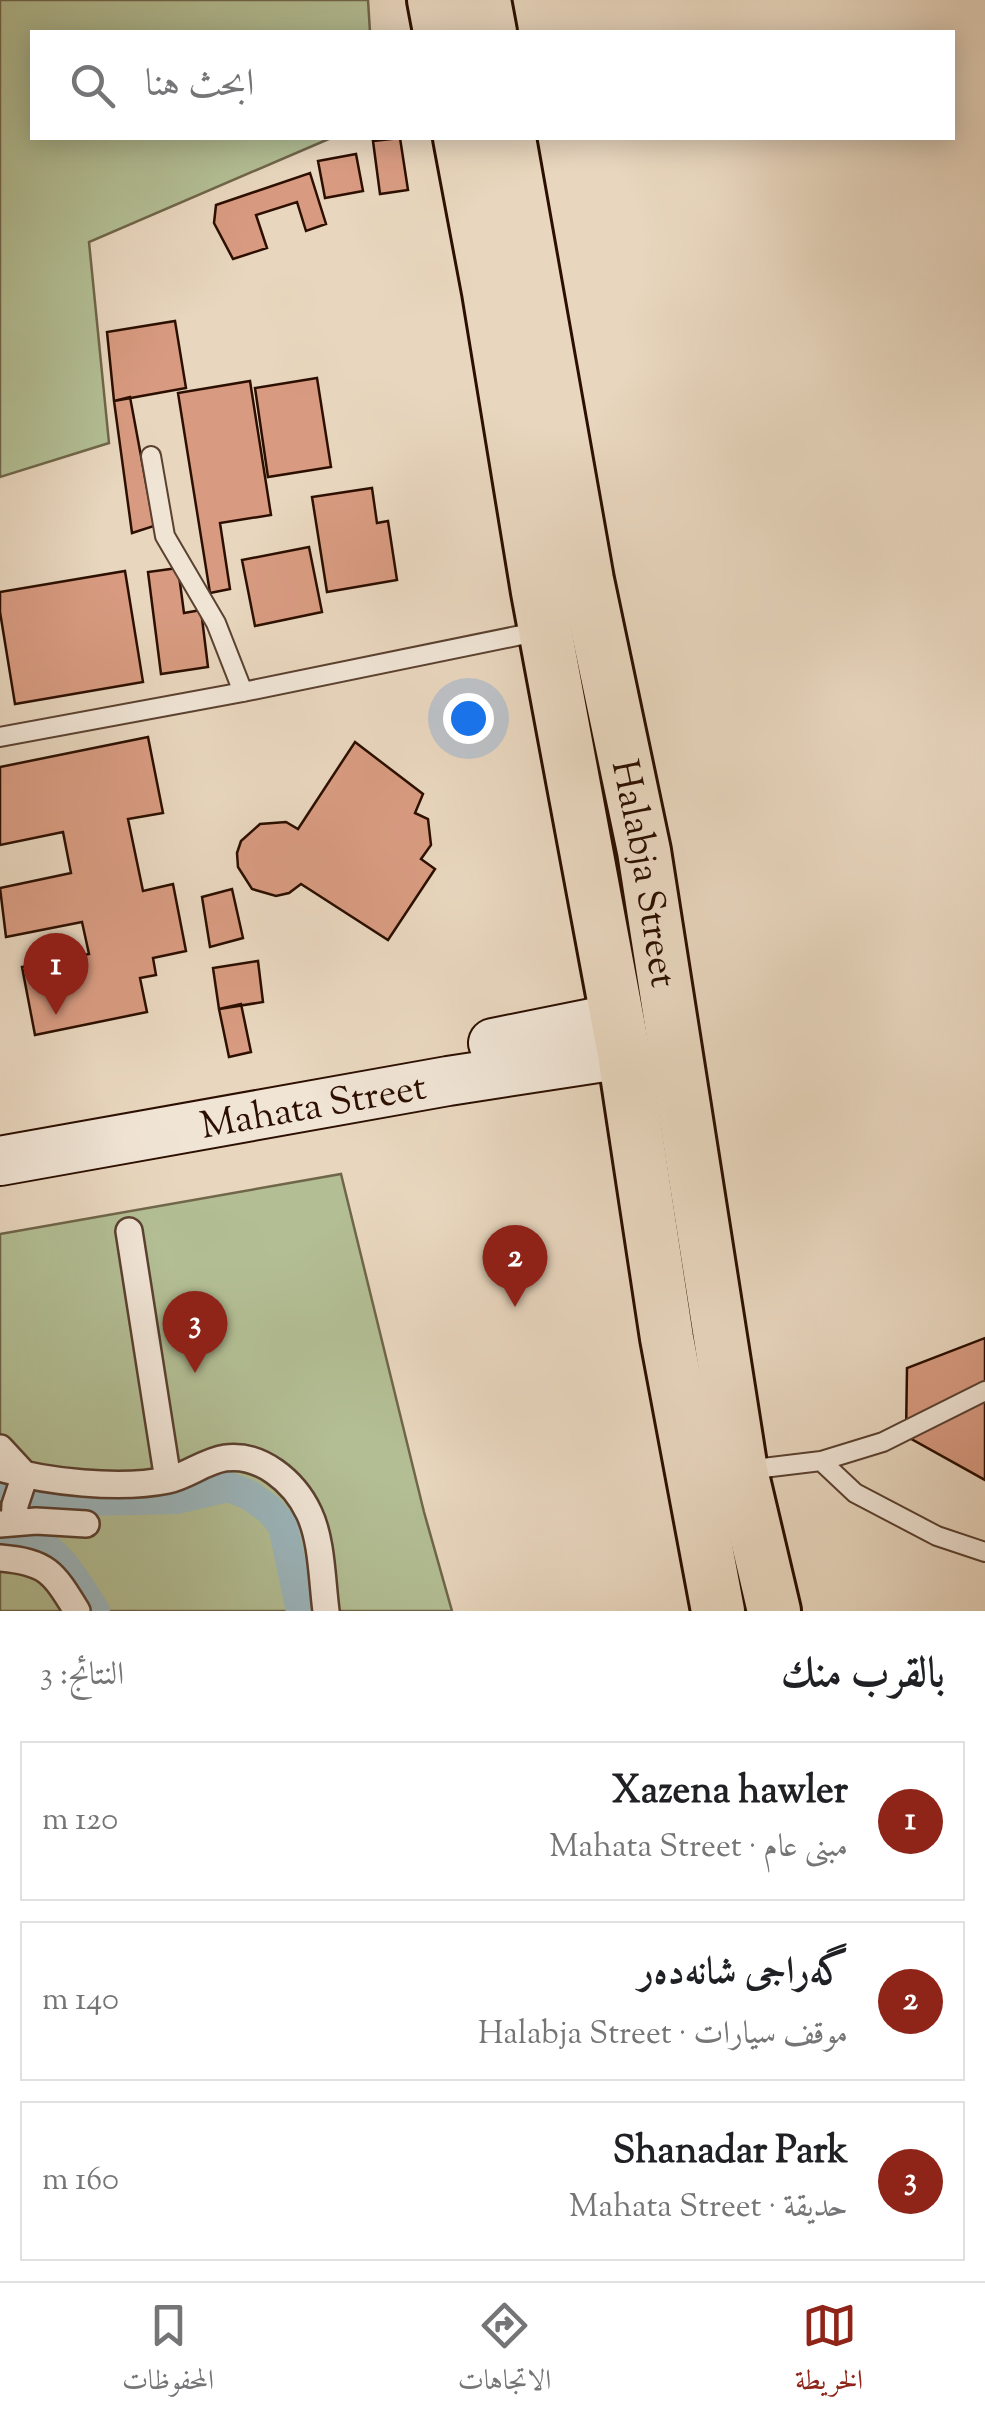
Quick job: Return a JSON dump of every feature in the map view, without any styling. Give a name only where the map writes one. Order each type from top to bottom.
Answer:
[{"type":"main road","points":[[434,0],[440,30]]},
{"type":"main road","points":[[484,0],[490,30]]},
{"type":"main road","name":"Halabja Street","points":[[460,140],[571,625],[644,851],[744,1484],[774,1611]]},
{"type":"main road","name":"Halabja Street","points":[[510,140],[621,1036],[666,1338],[718,1611]]},
{"type":"main road","name":"Mahata Street","points":[[0,1132],[621,1036]]},
{"type":"main road","name":"Mahata Street","points":[[0,1161],[448,1081],[621,1036]]},
{"type":"main road","points":[[698,1513],[744,1484]]},
{"type":"street","points":[[129,1232],[168,1480]]},
{"type":"street","points":[[0,1448],[12,1472],[10,1517],[86,1524]]},
{"type":"street","points":[[12,1472],[120,1483],[168,1480],[222,1458],[251,1457],[298,1495],[310,1514],[326,1611]]},
{"type":"street","points":[[0,1558],[38,1562],[57,1581],[77,1611]]},
{"type":"lane","points":[[151,456],[164,536],[216,623],[243,692]]},
{"type":"lane","points":[[0,737],[571,625]]},
{"type":"lane","points":[[744,1484],[884,1442],[985,1391]]},
{"type":"lane","points":[[821,1460],[855,1493],[938,1536],[985,1552]]},
{"type":"green space","points":[[0,0],[368,0],[370,30],[30,30],[30,140],[326,140],[89,242],[109,443],[0,477]]},
{"type":"green space","points":[[341,1174],[452,1611],[0,1611],[0,1234]]},
{"type":"building","points":[[400,140],[408,190],[380,194],[373,141]]},
{"type":"building","points":[[356,154],[363,191],[325,198],[318,161]]},
{"type":"building","points":[[310,173],[326,224],[306,231],[297,202],[256,215],[267,248],[233,259],[214,223],[216,205]]},
{"type":"building","points":[[175,321],[186,388],[114,401],[107,332]]},
{"type":"building","points":[[317,378],[331,467],[268,477],[255,388]]},
{"type":"building","points":[[250,381],[271,515],[220,523],[230,589],[210,593],[178,393]]},
{"type":"building","points":[[130,397],[154,526],[132,533],[114,401]]},
{"type":"building","points":[[372,488],[377,523],[388,521],[397,580],[327,592],[312,497]]},
{"type":"building","points":[[309,547],[322,612],[255,626],[242,560]]},
{"type":"building","points":[[178,568],[184,613],[201,610],[208,667],[161,674],[148,572]]},
{"type":"building","points":[[125,571],[143,682],[15,704],[0,592]]},
{"type":"building","points":[[148,737],[163,813],[128,819],[143,891],[173,884],[186,951],[153,958],[156,975],[140,978],[147,1012],[35,1035],[22,967],[89,954],[82,922],[6,937],[0,888],[71,873],[63,832],[0,845],[0,767]]},
{"type":"building","points":[[355,742],[423,794],[415,813],[428,819],[431,845],[421,859],[435,869],[388,940],[301,884],[276,896],[252,889],[238,867],[241,841],[260,824],[286,822],[298,829]]},
{"type":"building","points":[[232,889],[243,938],[210,947],[202,897]]},
{"type":"building","points":[[258,961],[263,1002],[219,1009],[213,968]]},
{"type":"building","points":[[241,1004],[251,1052],[229,1057],[219,1009]]},
{"type":"building","points":[[985,1338],[985,1480],[906,1436],[907,1368]]},
{"type":"waterway","points":[[0,1485],[90,1501],[177,1499],[229,1487],[249,1495],[270,1510],[283,1526],[301,1611]]},
{"type":"waterway","points":[[0,1539],[28,1539],[42,1545],[68,1570],[95,1611]]},
{"type":"place","name":"Xazena hawler","points":[[56,1015]]},
{"type":"place","name":"گەراجی شانەدەر","points":[[515,1307]]},
{"type":"place","name":"Shanadar Park","points":[[195,1373]]}]
